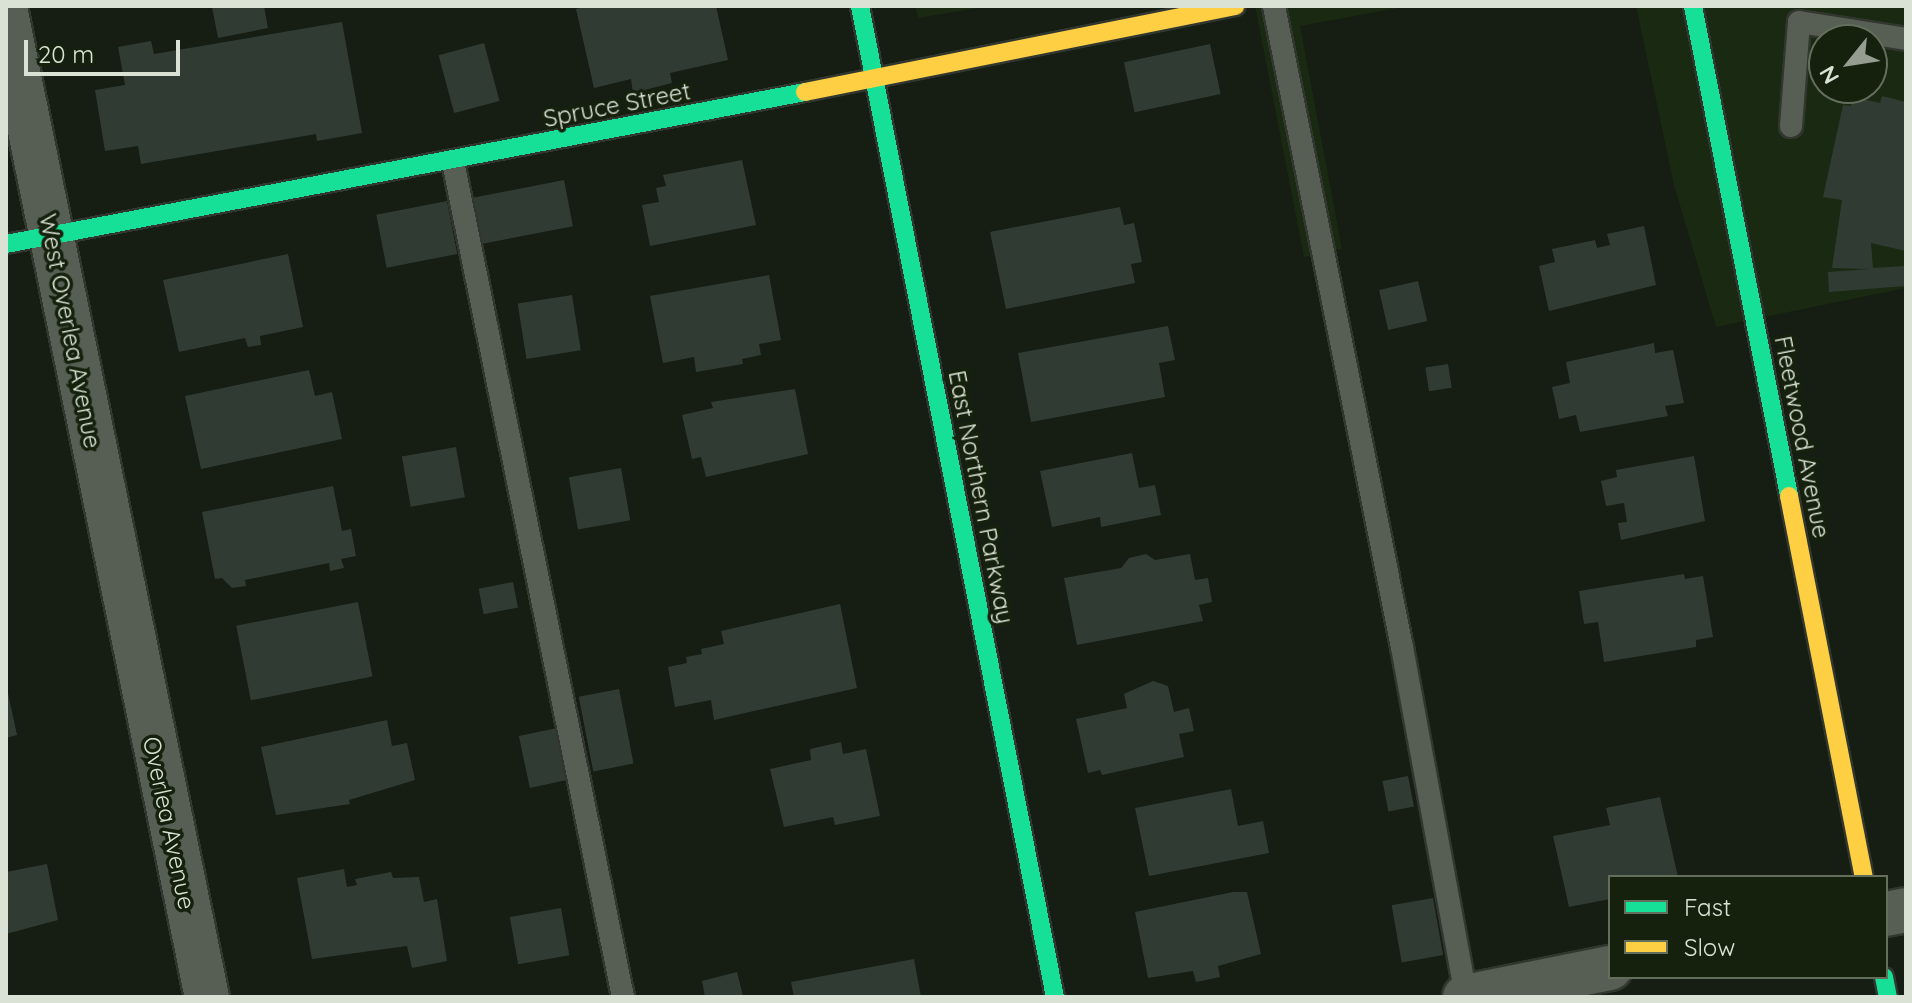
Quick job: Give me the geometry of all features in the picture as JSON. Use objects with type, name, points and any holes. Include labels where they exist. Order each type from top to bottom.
[{"type":"main road","name":"East Northern Parkway","points":[[860,6],[1055,997]]},
{"type":"main road","name":"Spruce Street","points":[[6,244],[453,162],[1235,6]]},
{"type":"main road","name":"Fleetwood Avenue","points":[[1693,6],[1864,875]]},
{"type":"street","name":"West Overlea Avenue","points":[[6,13],[132,649]]},
{"type":"street","name":"Overlea Avenue","points":[[132,649],[207,997]]},
{"type":"street","points":[[1466,997],[1608,968]]},
{"type":"lane","points":[[1274,6],[1402,647],[1466,997]]},
{"type":"lane","points":[[1791,126],[1799,22],[1906,39]]},
{"type":"lane","points":[[453,162],[623,997]]},
{"type":"shaded area","points":[[915,6],[991,6],[918,18]]},
{"type":"shaded area","points":[[1255,6],[1409,6],[1300,26],[1342,249],[1304,257]]},
{"type":"shaded area","points":[[1636,6],[1906,6],[1906,288],[1716,327],[1674,185]]},
{"type":"building","points":[[264,6],[268,28],[218,38],[212,7]]},
{"type":"building","points":[[588,6],[716,6],[728,60],[670,73],[672,83],[633,93],[631,79],[594,88],[576,9]]},
{"type":"building","points":[[342,22],[362,133],[317,141],[316,134],[141,164],[138,146],[105,151],[95,90],[125,85],[118,47],[151,41],[154,54]]},
{"type":"building","points":[[484,43],[500,101],[454,113],[439,55]]},
{"type":"building","points":[[1210,44],[1221,94],[1135,112],[1124,62]]},
{"type":"building","points":[[1888,98],[1906,102],[1906,251],[1871,243],[1873,268],[1906,266],[1906,286],[1829,292],[1828,272],[1869,269],[1832,268],[1842,200],[1823,197],[1843,105],[1888,104]]},
{"type":"building","points":[[742,160],[756,225],[650,246],[642,205],[659,202],[656,188],[666,186],[663,175]]},
{"type":"building","points":[[564,180],[573,226],[480,244],[471,198]]},
{"type":"building","points":[[447,201],[457,254],[387,268],[376,215]]},
{"type":"building","points":[[1120,207],[1124,225],[1134,223],[1142,262],[1131,264],[1135,283],[1006,309],[990,232]]},
{"type":"building","points":[[1644,226],[1656,285],[1549,311],[1539,266],[1555,262],[1552,249],[1595,240],[1597,248],[1610,245],[1607,234]]},
{"type":"building","points":[[288,254],[303,327],[260,336],[261,345],[248,347],[245,338],[179,352],[163,280]]},
{"type":"building","points":[[769,275],[781,340],[759,344],[761,355],[742,359],[743,364],[696,372],[694,357],[663,363],[650,296]]},
{"type":"building","points":[[1418,281],[1427,321],[1388,330],[1379,290]]},
{"type":"building","points":[[572,295],[581,350],[526,359],[518,304]]},
{"type":"building","points":[[1168,326],[1175,360],[1159,363],[1165,397],[1031,422],[1018,353]]},
{"type":"building","points":[[1654,343],[1655,353],[1673,350],[1684,403],[1665,406],[1668,416],[1580,432],[1576,415],[1559,419],[1552,387],[1570,383],[1566,362]]},
{"type":"building","points":[[1448,364],[1452,388],[1429,391],[1425,368]]},
{"type":"building","points":[[309,370],[315,396],[332,392],[342,439],[201,469],[185,396]]},
{"type":"building","points":[[795,389],[808,454],[706,477],[701,457],[692,459],[682,415],[713,408],[711,402]]},
{"type":"building","points":[[456,447],[465,497],[411,507],[402,457]]},
{"type":"building","points":[[1132,453],[1139,488],[1155,485],[1161,515],[1101,527],[1100,517],[1052,527],[1040,471]]},
{"type":"building","points":[[1694,456],[1705,521],[1621,540],[1618,523],[1627,522],[1624,503],[1606,506],[1601,481],[1617,477],[1616,470]]},
{"type":"building","points":[[621,468],[630,520],[578,529],[569,477]]},
{"type":"building","points":[[333,486],[342,531],[351,529],[356,556],[341,559],[344,568],[330,571],[329,563],[245,580],[246,586],[232,588],[222,578],[215,579],[202,512]]},
{"type":"building","points":[[1146,554],[1155,560],[1190,554],[1195,580],[1208,578],[1212,602],[1199,605],[1203,621],[1077,645],[1064,578],[1121,568],[1129,558]]},
{"type":"building","points":[[1684,574],[1685,579],[1703,576],[1713,637],[1696,640],[1696,647],[1604,662],[1598,622],[1584,624],[1579,591]]},
{"type":"building","points":[[513,582],[518,608],[484,614],[479,589]]},
{"type":"building","points":[[358,602],[373,677],[251,700],[236,626]]},
{"type":"building","points":[[840,604],[857,688],[714,720],[711,700],[675,707],[668,667],[687,663],[686,657],[702,654],[701,649],[724,644],[721,631]]},
{"type":"building","points":[[1153,681],[1168,686],[1174,712],[1189,708],[1194,731],[1179,734],[1184,757],[1102,775],[1100,770],[1088,773],[1076,719],[1127,708],[1124,694]]},
{"type":"building","points":[[6,684],[17,735],[6,738]]},
{"type":"building","points":[[619,689],[634,764],[593,771],[579,697]]},
{"type":"building","points":[[387,720],[392,746],[407,743],[415,780],[349,800],[350,804],[276,815],[261,747]]},
{"type":"building","points":[[557,728],[568,780],[530,788],[519,736]]},
{"type":"building","points":[[841,742],[843,754],[866,749],[880,816],[835,825],[833,817],[784,827],[770,769],[811,760],[810,749]]},
{"type":"building","points":[[1408,776],[1414,806],[1388,811],[1382,781]]},
{"type":"building","points":[[1231,789],[1238,826],[1263,821],[1269,853],[1149,876],[1135,808]]},
{"type":"building","points":[[1660,797],[1678,875],[1608,875],[1608,899],[1569,907],[1553,836],[1610,825],[1606,808]]},
{"type":"building","points":[[47,864],[58,920],[6,934],[6,872]]},
{"type":"building","points":[[344,869],[347,887],[357,885],[355,879],[391,872],[393,878],[419,877],[424,902],[437,899],[447,961],[412,968],[407,946],[312,959],[297,878]]},
{"type":"building","points":[[1233,892],[1247,892],[1261,954],[1218,966],[1220,977],[1196,982],[1193,971],[1148,978],[1135,912]]},
{"type":"building","points":[[1433,898],[1443,955],[1402,962],[1392,905]]},
{"type":"building","points":[[561,908],[569,955],[518,964],[510,917]]},
{"type":"building","points":[[914,959],[921,997],[794,997],[791,982]]},
{"type":"building","points":[[737,972],[743,996],[705,997],[702,981]]},
{"type":"traffic: fast","points":[[860,6],[1055,997]]},
{"type":"traffic: fast","points":[[1693,6],[1789,496]]},
{"type":"traffic: fast","points":[[6,244],[805,92]]},
{"type":"traffic: fast","points":[[1884,979],[1888,997]]},
{"type":"traffic: slow","points":[[805,92],[1235,6]]},
{"type":"traffic: slow","points":[[1789,496],[1864,875]]}]
